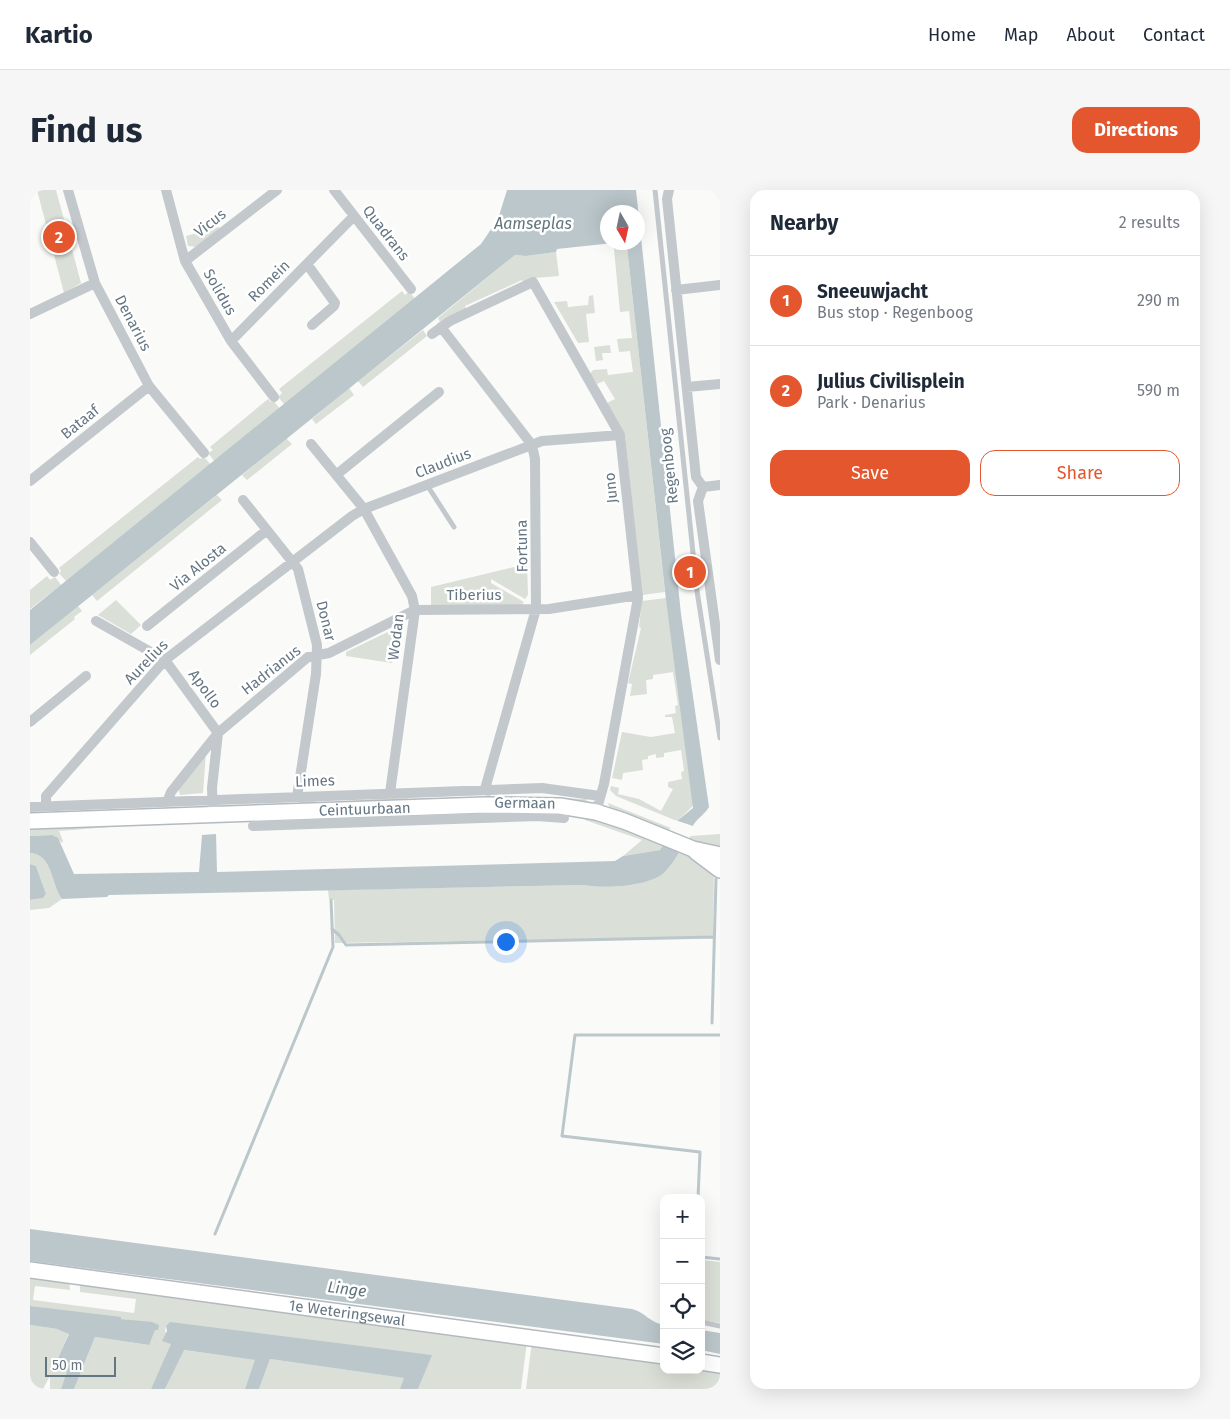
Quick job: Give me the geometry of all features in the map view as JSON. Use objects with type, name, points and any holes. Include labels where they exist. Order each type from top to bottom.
[{"type":"street","name":"Denarius","points":[[68,190],[95,282],[149,386],[204,453]]},
{"type":"street","name":"Solidus","points":[[166,190],[185,261],[231,341],[274,397]]},
{"type":"street","name":"Vicus","points":[[185,261],[277,190]]},
{"type":"street","name":"Regenboog","points":[[669,190],[667,199],[696,477],[703,487],[698,501],[715,591],[720,660]]},
{"type":"street","name":"Quadrans","points":[[339,192],[354,216],[411,289]]},
{"type":"street","name":"Romein","points":[[231,341],[354,216]]},
{"type":"street","name":"Romein","points":[[307,264],[335,303],[312,325]]},
{"type":"street","points":[[30,314],[95,282]]},
{"type":"street","name":"Juno","points":[[441,327],[533,282],[620,435],[638,595],[596,812]]},
{"type":"street","points":[[676,290],[720,285]]},
{"type":"street","points":[[432,334],[441,327],[532,445]]},
{"type":"street","points":[[687,387],[720,384]]},
{"type":"street","name":"Bataaf","points":[[30,482],[149,386]]},
{"type":"street","points":[[336,475],[439,392]]},
{"type":"street","name":"Claudius","points":[[293,563],[352,516],[364,509],[542,441],[620,435]]},
{"type":"street","name":"Wodan","points":[[311,444],[364,509],[412,596],[415,610],[390,793]]},
{"type":"street","name":"Fortuna","points":[[485,789],[536,609],[535,459],[532,445]]},
{"type":"street","points":[[703,487],[720,485]]},
{"type":"street","name":"Donar","points":[[243,500],[298,569],[318,655],[298,811]]},
{"type":"street","name":"Via Alosta","points":[[147,626],[267,530]]},
{"type":"street","points":[[30,542],[54,572]]},
{"type":"street","name":"Aurelius","points":[[46,806],[46,796],[165,660],[293,563]]},
{"type":"street","name":"Tiberius","points":[[318,655],[329,653],[415,610],[536,609],[638,595]]},
{"type":"street","name":"Apollo","points":[[96,621],[165,660],[218,733],[212,798],[213,815]]},
{"type":"street","name":"Hadrianus","points":[[167,802],[170,792],[218,733],[308,657],[318,655]]},
{"type":"street","points":[[30,722],[86,676]]},
{"type":"street","name":"Limes","points":[[30,806],[167,802],[212,798],[298,811],[390,793],[542,788],[600,796]]},
{"type":"street","name":"Ceintuurbaan","points":[[30,821],[298,811],[485,811],[560,806],[596,812],[624,820],[690,848],[720,855]]},
{"type":"street","points":[[253,826],[298,811]]},
{"type":"street","name":"Germaan","points":[[485,811],[564,818]]},
{"type":"street","name":"Ceintuurbaan","points":[[690,848],[720,870]]},
{"type":"street","name":"1e Weteringsewal","points":[[30,1270],[660,1355]]},
{"type":"street","points":[[705,1363],[720,1365]]},
{"type":"lane","name":"Regenboog","points":[[655,190],[697,591],[720,738]]},
{"type":"lane","points":[[427,485],[454,527]]},
{"type":"lane","points":[[705,1323],[720,1326]]},
{"type":"shaded area","points":[[37,190],[56,190],[81,283],[64,293]]},
{"type":"shaded area","points":[[219,227],[220,229],[197,247],[188,246],[186,236]]},
{"type":"shaded area","points":[[614,250],[627,250],[665,592],[642,595],[625,435],[607,403],[615,399],[604,381],[597,384],[590,374],[593,370],[607,369],[608,375],[633,372],[630,351],[619,352],[617,339],[632,338],[629,311],[620,312]]},
{"type":"shaded area","points":[[556,252],[559,276],[534,278],[523,282],[522,280],[465,306],[466,309],[441,324],[438,318],[515,255],[526,256]]},
{"type":"shaded area","points":[[402,291],[405,295],[409,291],[415,299],[285,405],[278,397],[282,393],[279,389]]},
{"type":"shaded area","points":[[593,295],[595,313],[586,314],[589,342],[578,343],[554,302],[567,301],[568,307],[588,305],[589,296]]},
{"type":"shaded area","points":[[423,330],[427,336],[363,387],[358,381]]},
{"type":"shaded area","points":[[610,345],[611,353],[602,353],[603,360],[596,361],[594,347]]},
{"type":"shaded area","points":[[349,388],[354,395],[316,424],[312,419]]},
{"type":"shaded area","points":[[268,399],[271,402],[273,400],[280,409],[215,462],[208,453],[213,450],[210,447]]},
{"type":"shaded area","points":[[286,438],[292,444],[247,480],[242,475]]},
{"type":"shaded area","points":[[198,457],[200,459],[204,457],[211,465],[66,581],[59,573],[61,571],[59,568]]},
{"type":"shaded area","points":[[217,495],[222,500],[97,601],[92,595]]},
{"type":"shaded area","points":[[527,564],[528,595],[525,599],[491,579],[491,583],[524,602],[521,606],[431,605],[431,587]]},
{"type":"shaded area","points":[[47,576],[50,580],[55,577],[61,585],[30,609],[30,590]]},
{"type":"shaded area","points":[[666,598],[694,805],[677,821],[616,796],[610,790],[611,786],[619,788],[618,794],[639,799],[661,811],[673,789],[668,787],[668,782],[682,779],[681,772],[684,771],[681,750],[664,753],[664,757],[656,758],[656,754],[648,756],[648,759],[642,760],[643,770],[623,773],[622,780],[612,778],[622,732],[651,737],[675,733],[672,717],[665,717],[665,715],[676,713],[675,706],[678,705],[673,672],[653,675],[653,679],[646,680],[647,694],[630,696],[632,684],[628,683],[641,628],[639,627],[642,601]]},
{"type":"shaded area","points":[[116,600],[141,625],[131,634],[98,615]]},
{"type":"shaded area","points":[[78,606],[82,611],[74,617],[75,619],[30,655],[30,645]]},
{"type":"shaded area","points":[[396,628],[392,663],[346,656],[346,652]]},
{"type":"shaded area","points":[[206,752],[203,793],[180,795],[178,787]]},
{"type":"shaded area","points":[[490,793],[491,797],[496,797],[496,793],[500,793],[501,796],[587,799],[586,804],[486,800],[486,794]]},
{"type":"shaded area","points":[[407,797],[408,799],[473,797],[473,801],[299,806],[299,801],[315,800],[316,803]]},
{"type":"shaded area","points":[[608,803],[691,836],[720,834],[720,849],[713,850],[610,809]]},
{"type":"shaded area","points":[[586,814],[663,844],[660,850],[623,856],[642,840],[585,820]]},
{"type":"shaded area","points":[[123,823],[123,826],[59,831],[62,843],[52,835],[30,836],[30,826]]},
{"type":"shaded area","points":[[678,852],[701,859],[714,870],[713,937],[335,943],[334,900],[329,899],[328,890],[584,885],[603,887],[626,886],[648,881],[665,872]]},
{"type":"shaded area","points":[[30,853],[38,855],[47,864],[62,899],[49,908],[30,910],[30,900],[43,898],[46,894],[36,866],[30,864]]},
{"type":"shaded area","points":[[705,1260],[720,1262],[720,1323],[705,1321]]},
{"type":"shaded area","points":[[30,1275],[69,1280],[70,1290],[35,1286],[33,1300],[134,1313],[136,1299],[80,1292],[82,1282],[527,1341],[521,1389],[418,1389],[431,1355],[166,1326],[165,1331],[172,1344],[151,1389],[74,1389],[95,1337],[149,1345],[136,1321],[30,1306]]},
{"type":"shaded area","points":[[30,1325],[57,1329],[69,1333],[58,1358],[71,1363],[61,1389],[50,1389],[50,1376],[43,1389],[30,1389]]},
{"type":"shaded area","points":[[532,1341],[660,1360],[660,1374],[705,1374],[705,1368],[720,1370],[720,1389],[526,1389]]},
{"type":"shaded area","points":[[183,1350],[256,1360],[245,1389],[165,1389]]},
{"type":"shaded area","points":[[270,1359],[405,1378],[400,1389],[259,1389]]},
{"type":"water","name":"Aamseplas","points":[[507,190],[636,190],[638,205],[600,205],[600,244],[557,249],[556,252],[526,256],[515,255],[30,645],[30,610],[481,244],[498,219]]},
{"type":"water","name":"Aamseplas","points":[[627,250],[642,250],[681,614],[709,807],[694,824],[678,854],[666,871],[639,884],[615,887],[584,885],[109,895],[107,897],[62,899],[47,864],[38,855],[30,853],[30,836],[52,835],[58,838],[74,874],[199,872],[202,835],[216,834],[217,872],[615,861],[623,856],[660,850],[677,821],[693,808],[666,600]]},
{"type":"water","points":[[30,864],[36,866],[46,894],[43,898],[30,900]]},
{"type":"water","name":"Linge","points":[[30,1229],[632,1309],[641,1312],[660,1324],[660,1343],[30,1261]]},
{"type":"water","points":[[30,1306],[121,1317],[121,1319],[152,1322],[159,1325],[149,1345],[95,1337],[74,1389],[61,1389],[70,1363],[58,1358],[69,1334],[57,1329],[30,1325]]},
{"type":"water","points":[[170,1322],[432,1355],[418,1389],[400,1389],[404,1378],[270,1359],[259,1389],[245,1389],[255,1360],[184,1350],[165,1389],[151,1389],[171,1344],[162,1341],[167,1331],[166,1326]]},
{"type":"water","points":[[705,1331],[720,1333],[720,1354],[705,1351]]},
{"type":"pier","points":[[675,820],[696,827],[681,852],[661,843]]},
{"type":"waterway","points":[[712,1023],[716,879]]},
{"type":"waterway","points":[[215,1234],[333,947],[331,900]]},
{"type":"waterway","points":[[332,929],[346,945],[714,937]]},
{"type":"waterway","points":[[698,1194],[700,1152],[562,1136],[575,1035],[720,1035]]},
{"type":"waterway","points":[[705,1257],[720,1259]]},
{"type":"place","name":"Julius Civilisplein","points":[[59,237]]},
{"type":"place","name":"Sneeuwjacht","points":[[690,572]]}]
